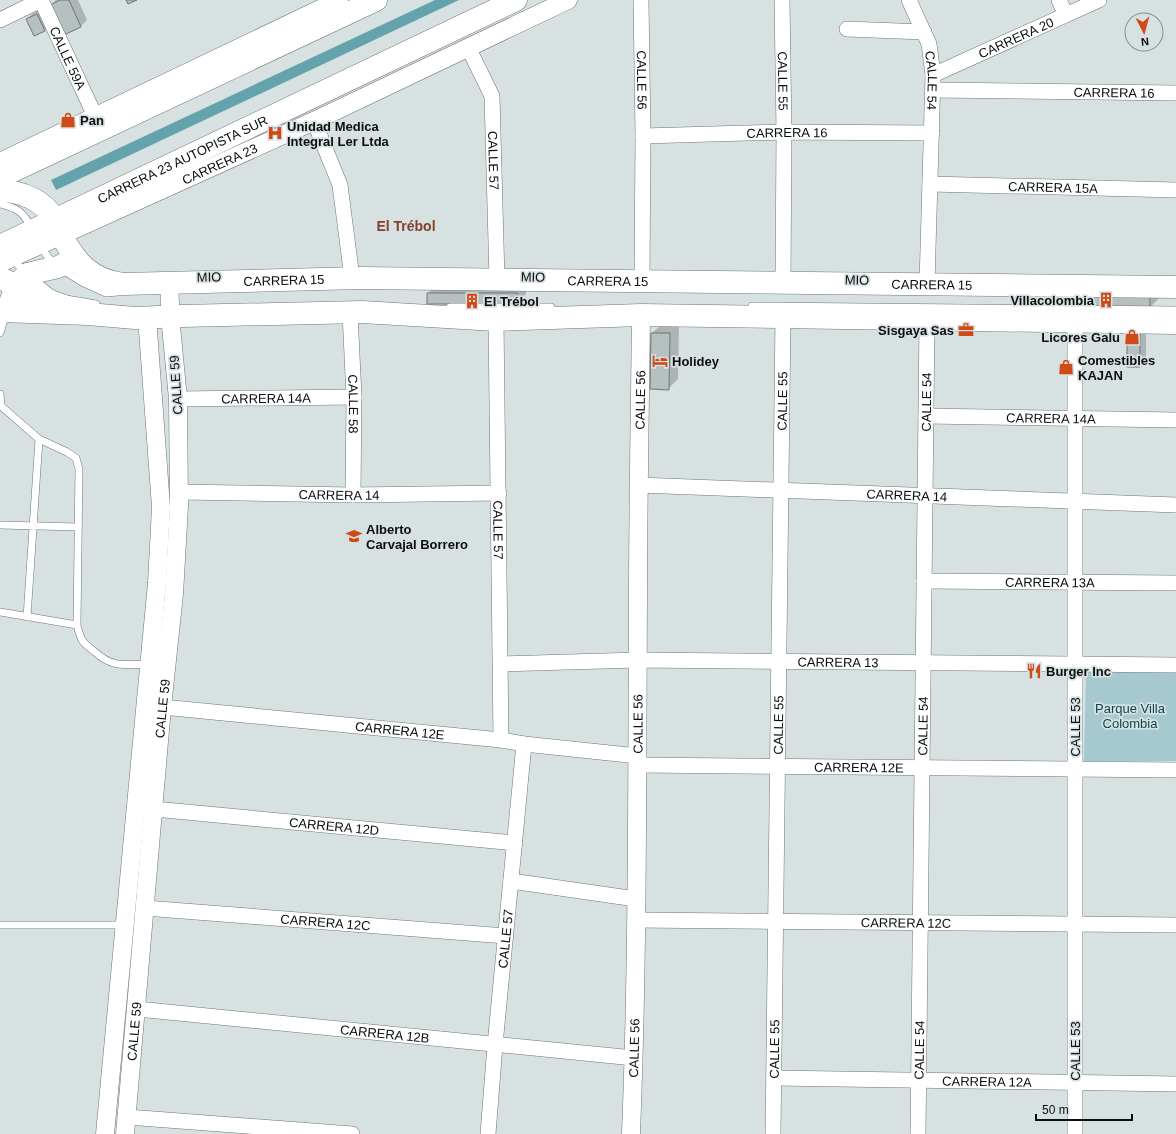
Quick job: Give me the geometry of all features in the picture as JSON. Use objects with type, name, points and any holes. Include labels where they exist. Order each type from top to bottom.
[{"type":"main road","points":[[0,177],[105,115],[152,106],[376,0]]},
{"type":"main road","name":"CARRERA 23 AUTOPISTA SUR","points":[[3,254],[36,239],[516,0]]},
{"type":"main road","points":[[105,115],[152,106]]},
{"type":"main road","name":"CARRERA 15","points":[[0,191],[10,191],[33,198],[45,208],[81,264],[93,274],[102,279],[123,284],[167,303],[357,307],[496,320],[641,315],[1176,323]]},
{"type":"main road","points":[[14,279],[58,266],[72,260],[81,264]]},
{"type":"main road","name":"CARRERA 15","points":[[94,309],[135,318],[167,303],[352,278],[1176,287]]},
{"type":"main road","points":[[14,279],[49,301],[94,309]]},
{"type":"main road","points":[[14,279],[3,311],[94,309]]},
{"type":"street","points":[[0,20],[41,0]]},
{"type":"street","name":"CALLE 59A","points":[[41,0],[105,115]]},
{"type":"street","points":[[0,162],[105,115],[339,0]]},
{"type":"street","name":"CARRERA 23","points":[[58,227],[314,121],[568,0]]},
{"type":"street","name":"CALLE 56","points":[[641,0],[643,136],[642,280]]},
{"type":"street","name":"CALLE 55","points":[[782,0],[784,132],[783,282]]},
{"type":"street","name":"CALLE 54","points":[[909,0],[929,44],[933,83],[927,284]]},
{"type":"street","points":[[1059,0],[1066,15]]},
{"type":"street","name":"CARRERA 20","points":[[933,83],[1066,15],[1099,0]]},
{"type":"street","points":[[847,29],[924,32]]},
{"type":"street","name":"CALLE 57","points":[[468,47],[492,96],[497,279]]},
{"type":"street","name":"CARRERA 16","points":[[933,83],[1176,93]]},
{"type":"street","points":[[314,121],[340,185],[352,278]]},
{"type":"street","name":"CARRERA 16","points":[[643,136],[784,132],[932,133]]},
{"type":"street","name":"CARRERA 15A","points":[[930,184],[1176,190]]},
{"type":"street","name":"CALLE 59","points":[[126,1126],[136,1009],[136,922],[158,665],[174,594],[180,499],[178,399],[167,303]]},
{"type":"street","name":"CALLE 59","points":[[105,1134],[154,809],[162,707],[158,665],[157,583],[161,507],[167,303]]},
{"type":"street","name":"CALLE 58","points":[[353,495],[357,307]]},
{"type":"street","name":"CALLE 56","points":[[630,1134],[634,1058],[636,920],[638,760],[638,485],[641,315]]},
{"type":"street","name":"CALLE 55","points":[[773,1134],[784,317]]},
{"type":"street","name":"CALLE 54","points":[[918,1134],[927,319]]},
{"type":"street","name":"CALLE 57","points":[[496,320],[501,740]]},
{"type":"street","name":"CALLE 53","points":[[1075,321],[1075,1134]]},
{"type":"street","name":"CARRERA 14A","points":[[178,399],[354,397]]},
{"type":"street","name":"CARRERA 14A","points":[[926,416],[1176,420]]},
{"type":"street","name":"CARRERA 14","points":[[638,485],[1176,505]]},
{"type":"street","name":"CARRERA 14","points":[[180,499],[499,493]]},
{"type":"street","points":[[161,507],[180,499]]},
{"type":"street","name":"CARRERA 13A","points":[[924,581],[1176,583]]},
{"type":"street","name":"CARRERA 13","points":[[501,664],[638,660],[1176,665]]},
{"type":"street","name":"CARRERA 12E","points":[[162,707],[501,740],[638,760],[778,766],[1176,770]]},
{"type":"street","name":"CALLE 57","points":[[488,1134],[495,1045],[524,744]]},
{"type":"street","name":"CARRERA 12D","points":[[154,809],[515,843]]},
{"type":"street","points":[[511,880],[636,899]]},
{"type":"street","name":"CARRERA 12C","points":[[636,920],[1176,925]]},
{"type":"street","name":"CARRERA 12C","points":[[136,922],[506,936]]},
{"type":"street","name":"CARRERA 12B","points":[[136,1009],[634,1058]]},
{"type":"street","name":"CARRERA 12A","points":[[774,1078],[1176,1084]]},
{"type":"street","points":[[126,1126],[352,1134]]},
{"type":"lane","points":[[0,204],[17,210],[26,218],[36,239],[47,256],[58,266],[82,282],[98,290],[106,292],[127,292]]},
{"type":"lane","points":[[3,254],[14,279]]},
{"type":"lane","name":"MIO","points":[[145,291],[167,303],[220,289]]},
{"type":"lane","points":[[445,306],[562,307]]},
{"type":"lane","name":"MIO","points":[[744,306],[1176,310]]},
{"type":"lane","points":[[0,333],[3,311]]},
{"type":"lane","points":[[0,394],[0,408],[39,439],[76,458],[79,469],[77,625],[82,641],[104,660],[113,664],[158,665]]},
{"type":"lane","points":[[27,617],[39,439]]},
{"type":"lane","points":[[0,525],[78,527]]},
{"type":"lane","points":[[0,612],[77,625]]},
{"type":"lane","points":[[0,925],[136,922]]},
{"type":"green space","name":"Parque Villa Colombia","points":[[1086,670],[1176,672],[1176,761],[1084,761]]},
{"type":"shaded area","points":[[435,0],[459,0],[56,190],[51,180]]},
{"type":"building","points":[[60,0],[69,0],[81,27],[64,35],[50,5]]},
{"type":"building","points":[[126,0],[137,0],[128,4]]},
{"type":"building","points":[[37,14],[45,31],[34,36],[26,19]]},
{"type":"building","name":"El Trébol","points":[[427,293],[517,293],[517,304],[427,304]]},
{"type":"building","name":"Villacolombia","points":[[1062,296],[1150,297],[1150,309],[1062,308]]},
{"type":"building","points":[[1127,332],[1140,332],[1140,367],[1127,367]]},
{"type":"building","name":"Holidey","points":[[651,333],[670,333],[669,390],[650,389]]},
{"type":"place","name":"Pan","points":[[68,120]]},
{"type":"place","name":"Unidad Medica Integral Ler Ltda","points":[[275,133]]},
{"type":"place","name":"Villacolombia","points":[[1106,300]]},
{"type":"place","name":"El Trébol","points":[[472,301]]},
{"type":"place","name":"Sisgaya Sas","points":[[966,330]]},
{"type":"place","name":"Licores Galu","points":[[1132,337]]},
{"type":"place","name":"Holidey","points":[[660,361]]},
{"type":"place","name":"Comestibles KAJAN","points":[[1066,367]]},
{"type":"place","name":"Alberto Carvajal Borrero","points":[[354,536]]},
{"type":"place","name":"Burger Inc","points":[[1034,671]]},
{"type":"district","name":"El Trébol","points":[[406,226]]}]
